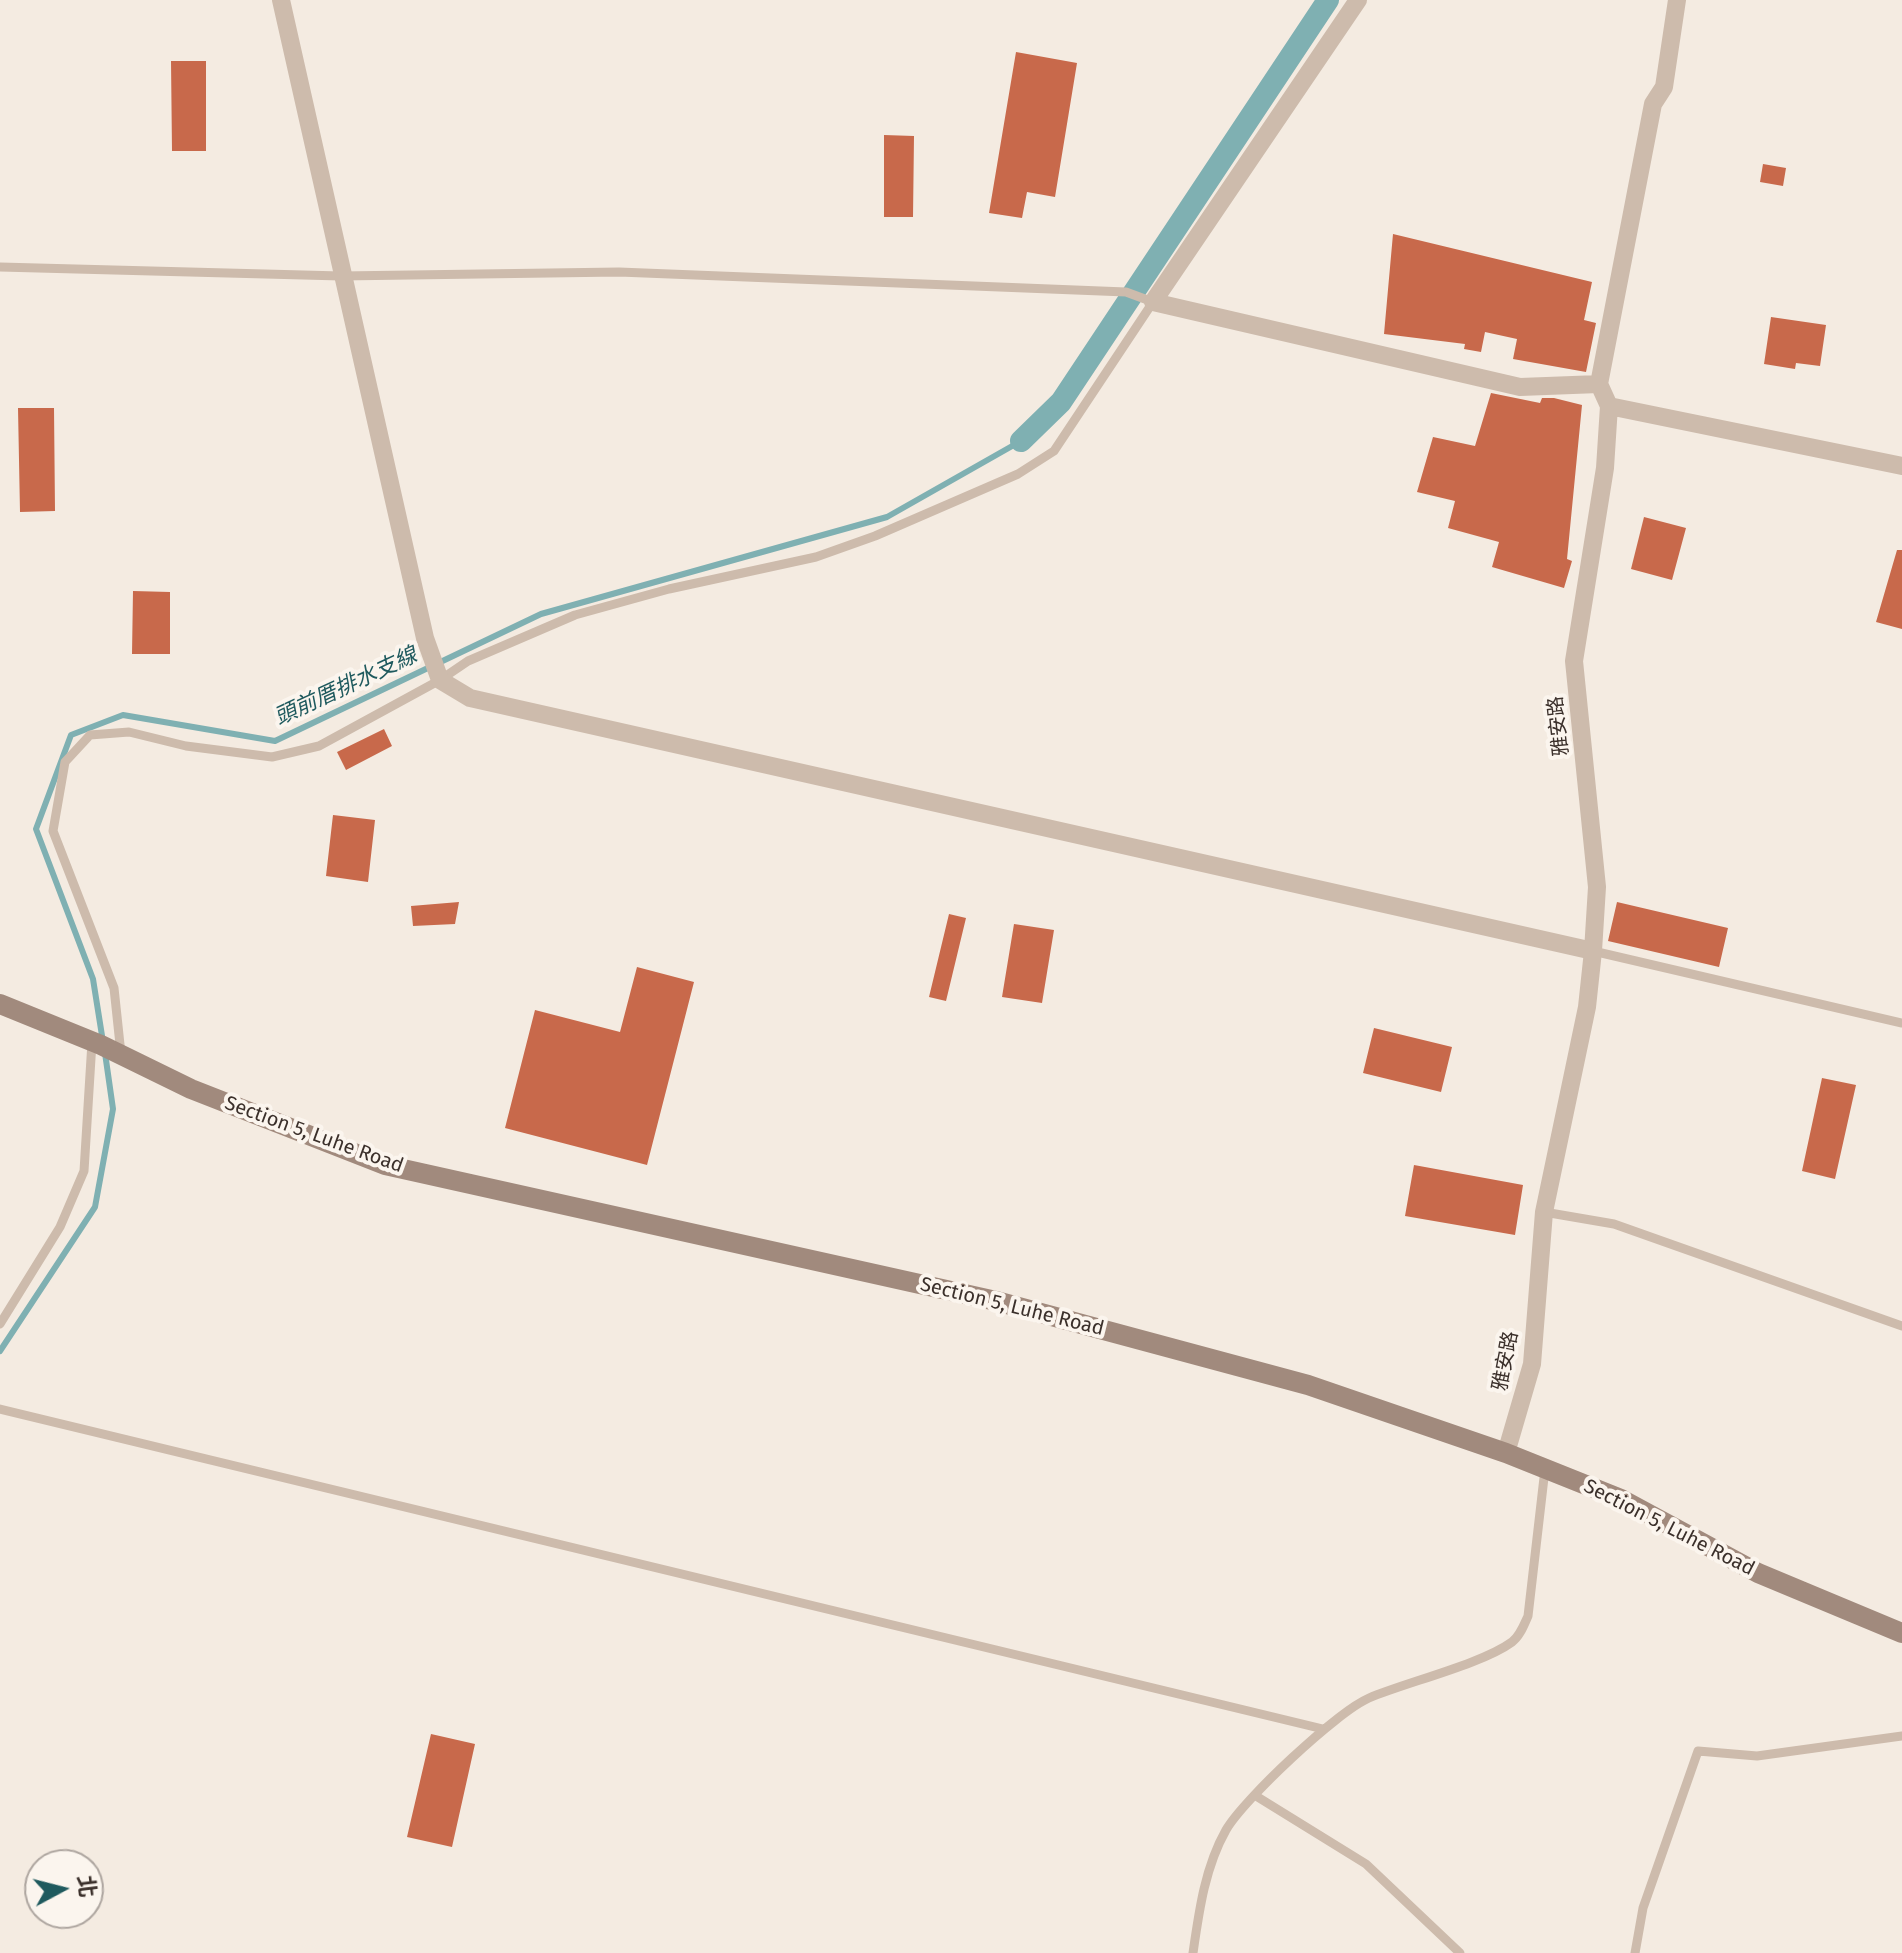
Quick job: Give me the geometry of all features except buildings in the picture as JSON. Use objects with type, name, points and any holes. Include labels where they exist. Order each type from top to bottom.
[{"type":"main road","name":"Section 5, Luhe Road","points":[[0,1004],[108,1048],[191,1089],[385,1165],[996,1301],[1308,1385],[1506,1453],[1621,1499],[1758,1573],[1902,1633]]},
{"type":"street","points":[[281,0],[425,638],[440,680],[470,698],[1593,951]]},
{"type":"street","points":[[1358,0],[1153,302],[1520,387],[1599,384],[1653,104],[1664,87],[1677,0]]},
{"type":"street","name":"雅安路","points":[[1506,1453],[1532,1364],[1544,1212],[1587,1007],[1593,951],[1597,887],[1574,661],[1605,468],[1609,406],[1599,384]]},
{"type":"street","points":[[1609,406],[1902,466]]},
{"type":"lane","points":[[0,267],[341,276],[619,272],[1126,292],[1153,302],[1054,451],[1018,474],[875,536],[816,557],[669,589],[575,615],[468,661],[440,680],[319,746],[272,757],[197,748],[129,732],[90,735],[79,744],[65,762],[53,831],[114,988],[108,1048],[84,1171],[60,1227],[0,1324]]},
{"type":"lane","points":[[1593,951],[1902,1023]]},
{"type":"lane","points":[[1544,1212],[1614,1224],[1902,1326]]},
{"type":"lane","points":[[0,1409],[1323,1729]]},
{"type":"lane","points":[[1193,1953],[1199,1908],[1209,1868],[1227,1828],[1323,1729],[1366,1700],[1512,1642],[1528,1616],[1545,1469]]},
{"type":"lane","points":[[1635,1953],[1643,1908],[1698,1751],[1757,1756],[1902,1736]]},
{"type":"lane","points":[[1256,1796],[1366,1864],[1460,1953]]},
{"type":"waterway","points":[[1021,441],[1061,402],[1328,0]]},
{"type":"waterway","name":"頭前厝排水支線","points":[[103,1042],[93,979],[36,829],[71,735],[123,715],[275,741],[541,614],[887,517],[1021,441]]},
{"type":"waterway","name":"頭前厝排水支線","points":[[0,1351],[95,1207],[113,1109],[105,1053]]}]
